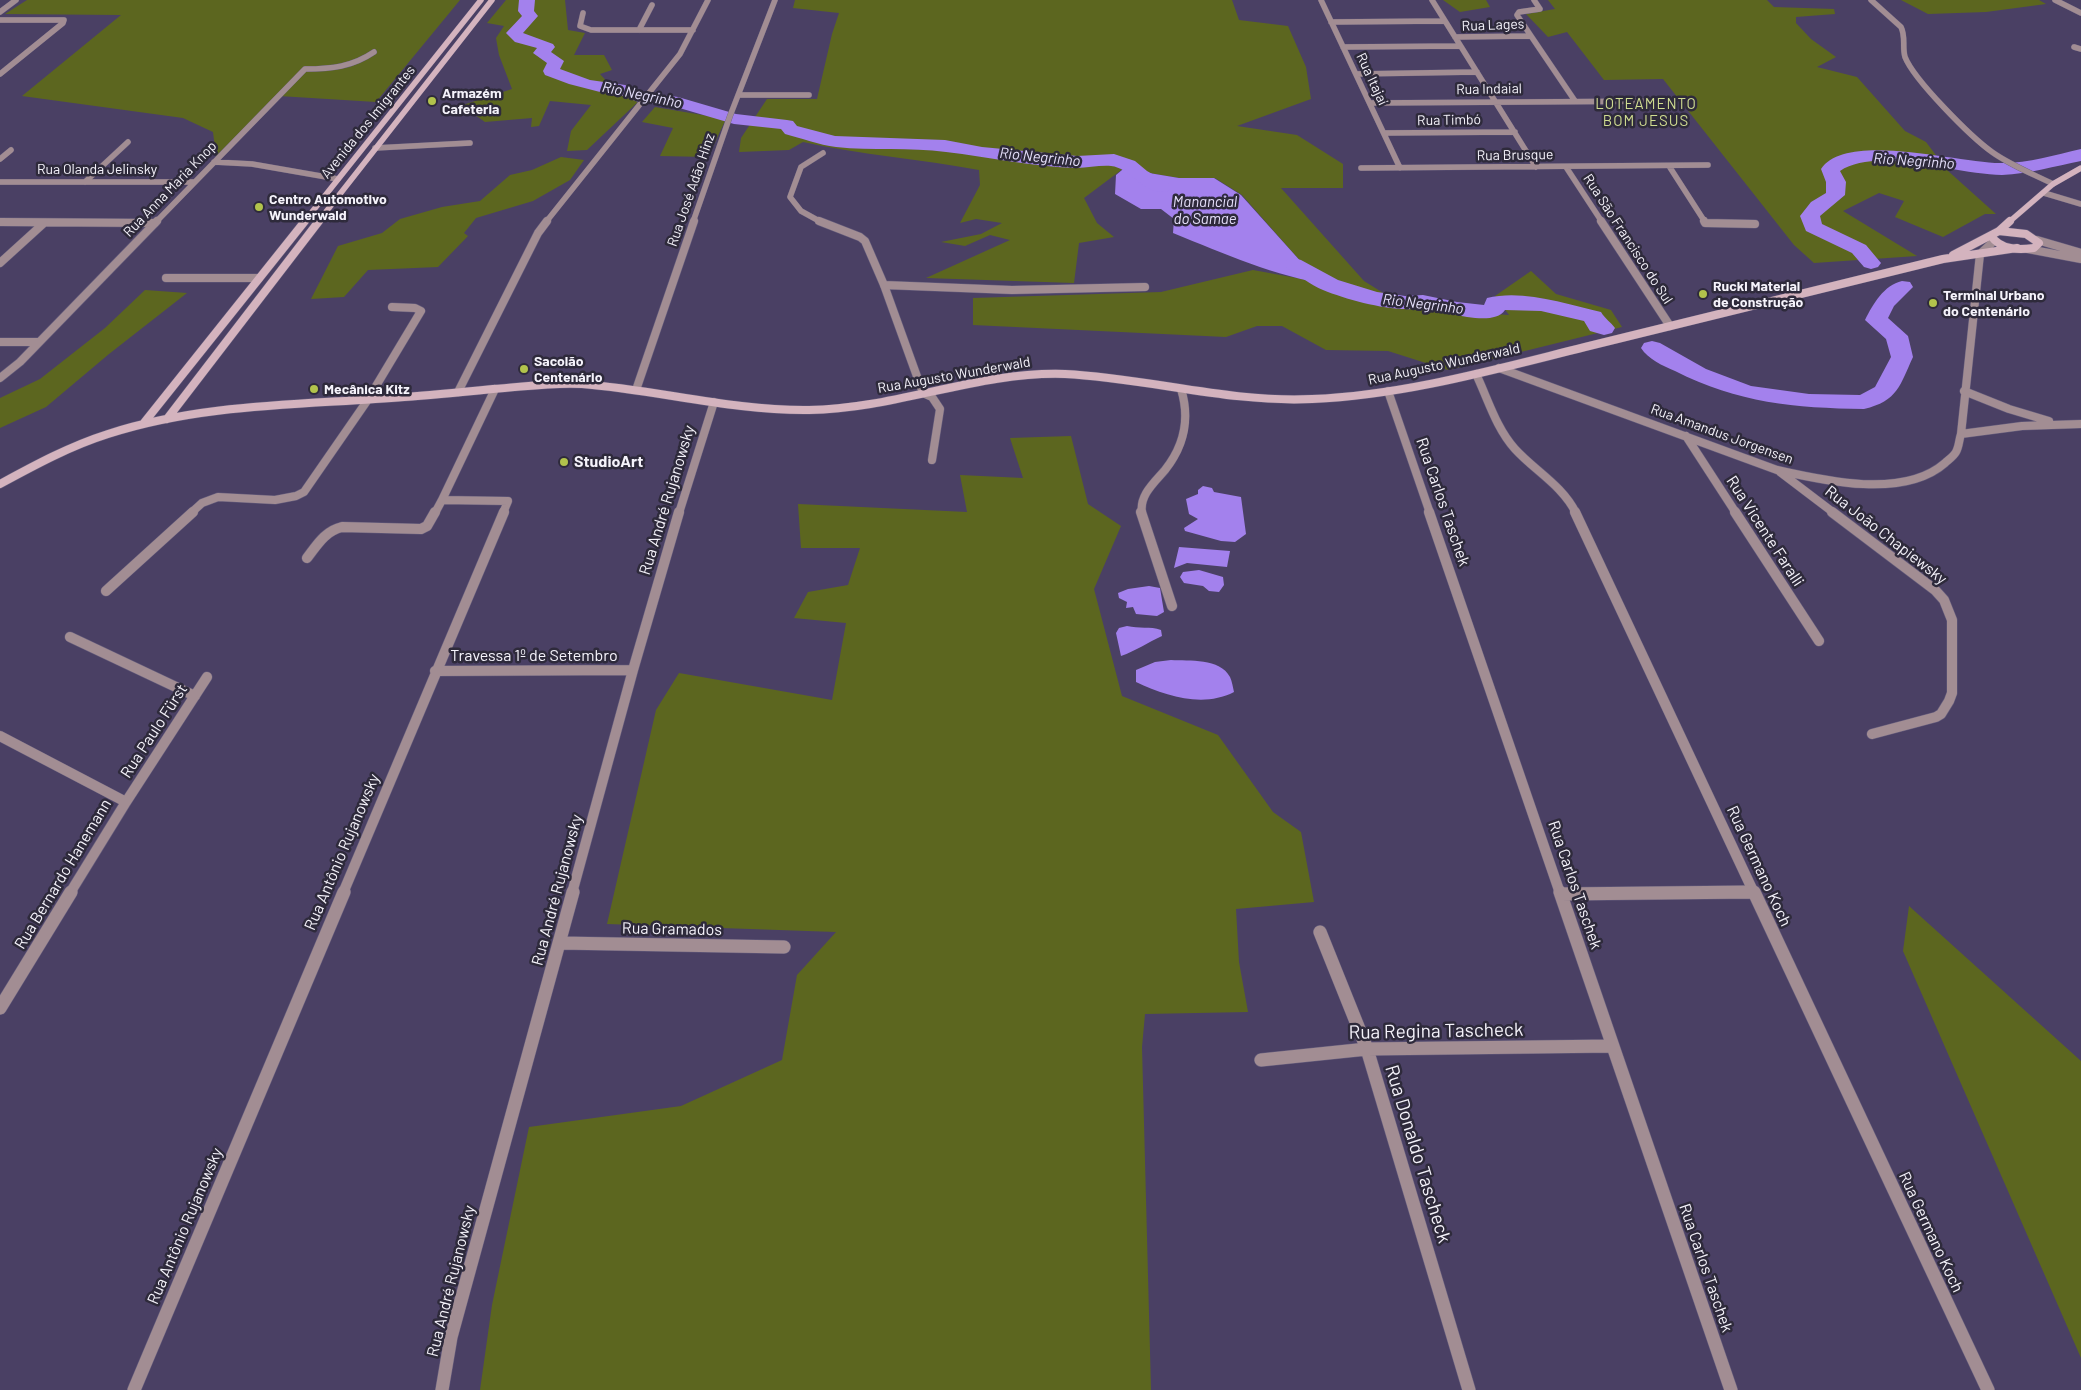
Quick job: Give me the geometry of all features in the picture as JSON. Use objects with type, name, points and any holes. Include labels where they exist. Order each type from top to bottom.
[{"type":"main road","name":"Avenida dos Imigrantes","points":[[143,424],[481,0]]},
{"type":"main road","name":"Avenida dos Imigrantes","points":[[167,419],[390,129],[492,0]]},
{"type":"main road","points":[[462,24],[473,24]]},
{"type":"main road","points":[[436,56],[433,64],[442,63]]},
{"type":"main road","points":[[403,96],[413,97],[411,102]]},
{"type":"main road","points":[[384,121],[382,128],[390,129]]},
{"type":"main road","name":"Rua Augusto Wunderwald","points":[[1943,259],[1992,239],[2053,184],[2081,168]]},
{"type":"main road","points":[[1992,239],[2017,248],[2028,249],[2038,246],[2039,243],[2017,224],[2015,218]]},
{"type":"main road","points":[[1999,231],[2016,232],[2034,238]]},
{"type":"main road","name":"Rua Augusto Wunderwald","points":[[0,484],[75,445],[143,424],[167,419],[227,411],[560,384],[636,390],[714,402],[778,409],[816,410],[860,405],[994,379],[1038,374],[1086,376],[1227,396],[1289,400],[1388,391],[1476,374],[1943,259],[2017,248]]},
{"type":"main road","points":[[259,278],[274,279]]},
{"type":"main road","points":[[226,320],[230,322],[243,320]]},
{"type":"street","points":[[0,12],[16,0]]},
{"type":"street","points":[[458,392],[538,233],[680,54],[708,0]]},
{"type":"street","name":"Rua José Adão Hinz","points":[[636,390],[729,119],[774,0]]},
{"type":"street","name":"Rua Itajaí","points":[[1321,0],[1400,168]]},
{"type":"street","points":[[1432,0],[1536,167]]},
{"type":"street","name":"Rua Lages","points":[[1531,36],[1517,15],[1519,12],[1540,9],[1534,0]]},
{"type":"street","points":[[1871,0],[1901,27],[1904,33],[1905,56],[1908,65],[1919,80],[1978,141],[2014,166],[2053,184]]},
{"type":"street","points":[[2055,0],[2081,13]]},
{"type":"street","points":[[639,30],[652,5]]},
{"type":"street","points":[[584,13],[580,26],[584,29],[693,30]]},
{"type":"street","points":[[0,20],[64,20],[63,23],[0,74]]},
{"type":"street","points":[[1331,22],[1445,21]]},
{"type":"street","points":[[1531,36],[1575,101]]},
{"type":"street","name":"Rua Lages","points":[[1455,37],[1531,36]]},
{"type":"street","points":[[1343,47],[1460,46]]},
{"type":"street","points":[[2074,47],[2081,49]]},
{"type":"street","name":"Rua Anna Maria Knop","points":[[0,378],[20,362],[305,69],[341,68],[355,65],[374,52]]},
{"type":"street","points":[[1356,74],[1477,72]]},
{"type":"street","points":[[739,95],[809,95]]},
{"type":"street","name":"Rua Indaial","points":[[1370,103],[1672,101]]},
{"type":"street","name":"Rua Timbó","points":[[1384,133],[1514,132]]},
{"type":"street","points":[[85,182],[128,142]]},
{"type":"street","points":[[376,148],[470,143]]},
{"type":"street","points":[[0,160],[10,150]]},
{"type":"street","points":[[823,153],[801,167],[790,197],[791,202],[795,207],[815,219],[860,237],[865,242],[884,285],[923,393],[932,397],[940,409],[932,460]]},
{"type":"street","points":[[214,162],[252,164],[338,179]]},
{"type":"street","name":"Rua Brusque","points":[[1361,168],[1708,165]]},
{"type":"street","points":[[1669,166],[1705,223],[1755,224]]},
{"type":"street","name":"Rua São Francisco do Sul","points":[[1566,167],[1670,326]]},
{"type":"street","name":"Rua Olanda Jelinsky","points":[[0,182],[194,182]]},
{"type":"street","points":[[2044,193],[2081,204]]},
{"type":"street","points":[[0,222],[155,223]]},
{"type":"street","points":[[0,263],[44,223]]},
{"type":"street","points":[[2034,238],[2081,253]]},
{"type":"street","points":[[1980,254],[1992,239]]},
{"type":"street","points":[[2028,249],[2081,259]]},
{"type":"street","name":"Rua Amandus Jorgensen","points":[[1499,368],[1777,470],[1818,480],[1849,483],[1906,480],[1926,476],[1943,466],[1955,454],[1961,434],[1964,391],[1980,254]]},
{"type":"street","points":[[166,278],[259,278]]},
{"type":"street","points":[[884,285],[1021,290],[1145,287]]},
{"type":"street","points":[[106,590],[202,503],[210,499],[218,496],[285,499],[298,496],[304,492],[367,401],[421,312],[415,308],[392,307]]},
{"type":"street","points":[[0,342],[38,342]]},
{"type":"street","name":"Rua Germano Koch","points":[[1476,374],[1514,448],[1556,484],[1570,503],[1988,1390]]},
{"type":"street","points":[[307,558],[324,535],[331,529],[342,527],[421,529],[427,526],[442,500],[494,389]]},
{"type":"street","points":[[1172,606],[1141,510],[1147,488],[1169,464],[1181,441],[1187,418],[1187,408],[1181,389]]},
{"type":"street","name":"Rua Carlos Taschek","points":[[1388,391],[1731,1390]]},
{"type":"street","points":[[1964,391],[2009,409],[2062,424]]},
{"type":"street","name":"Rua André Rujanowsky","points":[[442,1390],[450,1337],[675,524],[714,402]]},
{"type":"street","points":[[1961,434],[1986,430],[2081,424]]},
{"type":"street","name":"Rua Vicente Faralli","points":[[1686,436],[1819,641]]},
{"type":"street","name":"Rua João Chapiewsky","points":[[1777,470],[1922,579],[1944,600],[1949,609],[1952,620],[1952,693],[1947,704],[1940,715],[1927,721],[1872,734]]},
{"type":"street","name":"Rua Antônio Rujanowsky","points":[[134,1390],[508,501],[442,500]]},
{"type":"street","points":[[70,637],[195,696]]},
{"type":"street","name":"Travessa 1º de Setembro","points":[[435,671],[634,670]]},
{"type":"street","name":"Rua Paulo Fürst","points":[[126,802],[207,677]]},
{"type":"street","name":"Rua Bernardo Hanemann","points":[[0,736],[126,802],[0,1008]]},
{"type":"street","points":[[1561,894],[1753,892]]},
{"type":"street","name":"Rua Donaldo Tascheck","points":[[1320,932],[1367,1049],[1469,1390]]},
{"type":"street","name":"Rua Gramados","points":[[560,943],[784,947]]},
{"type":"street","name":"Rua Regina Tascheck","points":[[1262,1060],[1367,1049],[1613,1046]]},
{"type":"green space","points":[[27,0],[460,0],[376,102],[279,96],[216,156],[213,132],[183,118],[22,96],[121,15],[5,14]]},
{"type":"green space","points":[[506,0],[565,0],[568,30],[585,33],[574,55],[604,55],[612,70],[600,74],[611,86],[640,91],[640,100],[587,150],[567,151],[571,131],[591,105],[550,101],[539,126],[531,127],[532,118],[485,122],[475,115],[444,114],[466,104],[512,89],[499,55],[496,38],[504,26],[487,23]]},
{"type":"green space","points":[[795,0],[1232,0],[1239,20],[1288,26],[1306,67],[1311,99],[1237,126],[1297,135],[1343,164],[1343,188],[1281,188],[1364,281],[1409,309],[1509,315],[1495,296],[1531,271],[1556,294],[1611,310],[1622,327],[1448,370],[1388,351],[1326,350],[1282,326],[1257,326],[1226,337],[973,325],[973,298],[1161,292],[1253,270],[1351,288],[1303,264],[1242,195],[1215,178],[1179,178],[1149,173],[1128,165],[1084,198],[1097,223],[1114,237],[1079,243],[1074,283],[926,278],[1010,240],[990,235],[965,246],[941,242],[981,234],[1002,223],[976,219],[960,223],[980,185],[979,170],[803,142],[789,150],[739,152],[741,138],[767,99],[817,99],[832,34],[839,13],[793,8]]},
{"type":"green space","points":[[1443,0],[1486,0],[1490,7],[1460,12]]},
{"type":"green space","points":[[1548,0],[1767,0],[1774,7],[1834,9],[1835,14],[1796,17],[1796,23],[1811,39],[1836,57],[1817,67],[1857,77],[1905,131],[1926,142],[1947,170],[1996,214],[1985,214],[1943,237],[1895,217],[1904,201],[1879,193],[1843,211],[1917,256],[1814,263],[1794,245],[1663,79],[1604,80],[1567,32],[1548,37],[1526,14],[1555,9]]},
{"type":"green space","points":[[1901,0],[2039,0],[2046,4],[1986,12],[1928,14]]},
{"type":"green space","points":[[655,107],[726,119],[708,157],[660,156],[673,128],[642,122]]},
{"type":"green space","points":[[561,157],[584,160],[570,180],[533,201],[476,218],[464,233],[468,236],[438,267],[368,270],[344,297],[311,299],[338,246],[382,233],[400,219],[442,207],[480,201],[510,175],[532,170]]},
{"type":"green space","points":[[145,290],[187,293],[109,354],[46,407],[0,428],[0,398],[40,379],[105,328]]},
{"type":"green space","points":[[1071,436],[1088,504],[1121,526],[1094,589],[1122,696],[1218,735],[1273,812],[1301,832],[1314,902],[1236,909],[1239,962],[1248,1012],[1145,1014],[1142,1047],[1151,1390],[480,1390],[492,1305],[529,1127],[681,1106],[782,1060],[797,975],[836,932],[607,924],[656,710],[679,673],[832,700],[846,623],[794,618],[808,592],[848,585],[860,548],[801,548],[798,504],[967,512],[960,475],[1023,478],[1010,438]]},
{"type":"green space","points":[[1909,906],[2081,1061],[2081,1358],[1903,951]]},
{"type":"water","name":"Manancial do Samae","points":[[1128,165],[1149,173],[1179,178],[1214,178],[1241,195],[1303,264],[1331,285],[1270,270],[1173,233],[1174,219],[1161,209],[1141,209],[1115,194],[1116,175]]},
{"type":"water","points":[[1203,486],[1212,488],[1214,492],[1241,497],[1246,534],[1235,542],[1221,541],[1185,531],[1184,528],[1198,519],[1189,514],[1186,499],[1198,494],[1198,490]]},
{"type":"water","points":[[1179,547],[1230,551],[1227,567],[1187,563],[1174,568]]},
{"type":"water","points":[[1199,570],[1223,577],[1224,585],[1219,592],[1209,591],[1203,586],[1184,583],[1180,577],[1183,572]]},
{"type":"water","points":[[1149,586],[1160,588],[1164,612],[1157,616],[1136,614],[1133,607],[1126,608],[1127,602],[1119,598],[1118,593],[1128,589]]},
{"type":"water","points":[[1127,626],[1161,630],[1162,636],[1121,656],[1116,633],[1119,628]]},
{"type":"water","points":[[1171,660],[1204,662],[1219,666],[1230,677],[1234,692],[1222,697],[1197,700],[1172,696],[1136,682],[1136,670],[1155,662]]},
{"type":"waterway","name":"Rio Negrinho","points":[[527,0],[526,11],[530,16],[514,33],[521,38],[547,47],[541,53],[556,61],[551,71],[575,81],[625,90],[638,97],[678,102],[734,119],[787,125],[791,130],[835,141],[945,146],[982,153],[1077,162],[1114,160],[1128,165],[1140,175],[1161,187]]},
{"type":"waterway","name":"Rio Negrinho","points":[[1871,263],[1859,249],[1813,227],[1810,216],[1818,206],[1835,195],[1836,182],[1830,169],[1844,160],[1863,156],[1886,156],[2002,169],[2081,155]]},
{"type":"waterway","name":"Rio Negrinho","points":[[1294,264],[1330,285],[1375,298],[1405,303],[1423,301],[1457,309],[1485,312],[1495,309],[1495,303],[1541,304],[1593,317],[1598,326],[1604,328]]},
{"type":"waterway","name":"Rio Negrinho","points":[[1652,348],[1698,374],[1747,392],[1809,401],[1864,402],[1885,391],[1902,357],[1897,336],[1876,320],[1885,303],[1902,287]]},
{"type":"place","name":"Armazém Cafeteria","points":[[432,101]]},
{"type":"place","name":"Centro Automotivo Wunderwald","points":[[259,207]]},
{"type":"place","name":"Ruckl Material de Construção","points":[[1703,294]]},
{"type":"place","name":"Terminal Urbano do Centenário","points":[[1933,303]]},
{"type":"place","name":"Sacolão Centenário","points":[[524,369]]},
{"type":"place","name":"Mecânica Kitz","points":[[314,389]]},
{"type":"place","name":"StudioArt","points":[[564,462]]},
{"type":"district","name":"LOTEAMENTO BOM JESUS","points":[[1646,112]]}]
